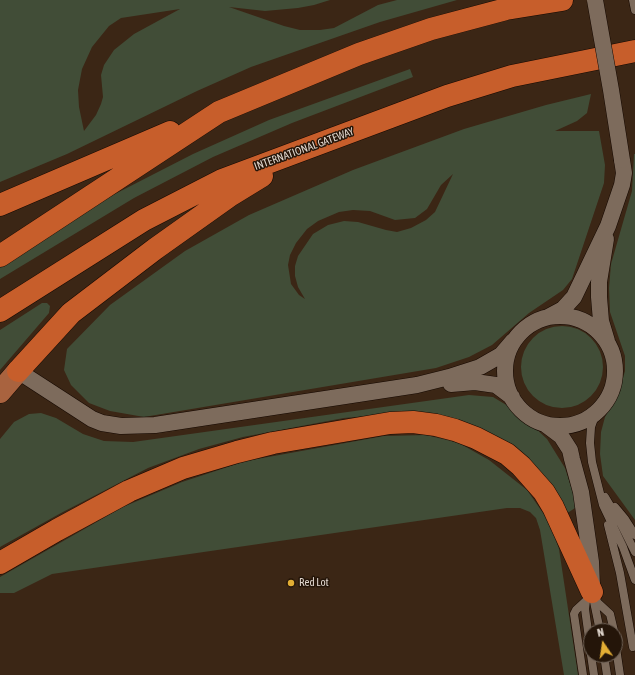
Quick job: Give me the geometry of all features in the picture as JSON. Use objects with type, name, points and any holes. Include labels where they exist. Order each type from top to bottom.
[{"type":"highway","points":[[0,205],[359,54],[431,29],[506,9],[562,0]]},
{"type":"highway","name":"INTERNATIONAL GATEWAY","points":[[0,311],[144,220],[222,180],[447,96],[512,76],[635,52]]},
{"type":"highway","points":[[0,256],[219,112]]},
{"type":"highway","points":[[18,371],[71,313],[154,248],[231,195],[313,146]]},
{"type":"highway","points":[[0,563],[129,491],[183,468],[273,443],[390,422],[413,422],[436,425],[476,438],[507,454],[521,466],[544,492],[553,507],[589,596]]},
{"type":"main road","points":[[0,392],[18,371]]},
{"type":"street","points":[[548,318],[563,309],[574,297],[608,226],[622,186],[624,173],[612,90],[595,0]]},
{"type":"street","points":[[543,423],[560,425],[576,423],[591,416],[604,404],[612,389],[615,372],[612,354],[599,309],[599,282],[608,226]]},
{"type":"street","points":[[18,371],[92,419],[107,424],[121,426],[167,424],[417,385],[449,377],[480,367],[500,355],[526,328],[541,319],[559,316],[577,318],[592,326],[605,339],[610,349]]},
{"type":"street","points":[[513,341],[506,358],[505,376],[512,398],[529,416],[558,432],[570,450],[581,492],[591,562],[589,596]]},
{"type":"street","points":[[417,385],[475,382],[486,383],[496,385],[512,398]]},
{"type":"lane","points":[[634,0],[635,10]]},
{"type":"lane","points":[[597,410],[591,427],[590,442],[592,462],[614,544],[633,647]]},
{"type":"lane","points":[[597,484],[625,519],[635,535]]},
{"type":"lane","points":[[597,484],[621,524],[635,552]]},
{"type":"lane","points":[[597,484],[603,505],[624,547],[635,580]]},
{"type":"lane","points":[[589,596],[597,623]]},
{"type":"lane","points":[[589,596],[610,614],[612,623]]},
{"type":"lane","points":[[586,623],[584,609],[589,596]]},
{"type":"lane","points":[[583,675],[574,614],[589,596]]},
{"type":"lane","points":[[592,663],[594,675]]},
{"type":"lane","points":[[605,663],[607,675]]},
{"type":"lane","points":[[618,663],[620,675]]},
{"type":"shaded area","points":[[0,0],[635,0],[635,675],[0,675]]},
{"type":"green space","points":[[0,0],[330,0],[298,8],[265,11],[229,7],[284,26],[300,30],[320,30],[334,28],[378,5],[397,0],[457,0],[380,22],[251,67],[197,91],[67,154],[0,182]],"holes":[[[180,9],[134,34],[114,50],[104,65],[101,75],[103,97],[101,104],[96,115],[84,131],[79,107],[78,90],[82,69],[92,47],[109,26],[121,18]]]},
{"type":"green space","points":[[410,69],[413,77],[292,123],[213,157],[134,198],[0,279],[0,262],[35,239],[113,195],[193,154],[269,120]]},
{"type":"green space","points":[[591,94],[587,113],[577,121],[555,131],[599,131],[605,165],[604,183],[572,279],[563,290],[529,313],[492,345],[469,357],[436,368],[144,417],[110,411],[89,403],[71,385],[64,370],[67,349],[110,305],[185,251],[249,215],[353,170],[464,129],[546,105]],"holes":[[[453,174],[435,212],[426,220],[411,228],[397,232],[358,222],[344,221],[328,225],[313,234],[298,256],[295,266],[295,276],[298,287],[305,299],[299,295],[291,284],[288,265],[290,255],[296,243],[307,229],[318,221],[339,212],[353,210],[370,211],[395,220],[415,218],[427,209],[441,185]]]},
{"type":"green space","points":[[634,154],[635,520],[603,476],[600,454],[601,432],[605,417],[618,394],[625,371],[625,356],[610,312],[609,288],[611,264],[632,191]]},
{"type":"green space","points":[[42,303],[47,303],[50,306],[49,313],[0,370],[0,330]]},
{"type":"green space","points":[[562,326],[578,329],[591,338],[600,351],[603,367],[600,383],[591,396],[578,405],[562,408],[546,405],[533,396],[524,383],[521,367],[524,351],[533,338],[546,329]]},
{"type":"green space","points":[[469,395],[493,397],[518,412],[547,439],[565,468],[574,496],[575,508],[569,512],[563,511],[506,443],[470,424],[447,416],[416,413],[389,414],[344,418],[243,437],[199,449],[148,468],[61,513],[0,547],[0,439],[14,422],[29,414],[41,413],[56,418],[83,434],[104,441],[133,442]]},
{"type":"green space","points":[[426,435],[459,443],[489,460],[527,490],[550,523],[559,549],[578,675],[564,675],[540,530],[536,518],[530,512],[520,508],[507,508],[52,574],[14,593],[0,593],[0,577],[123,507],[182,482],[246,461],[384,436]]},
{"type":"place","name":"Red Lot","points":[[291,583]]}]
